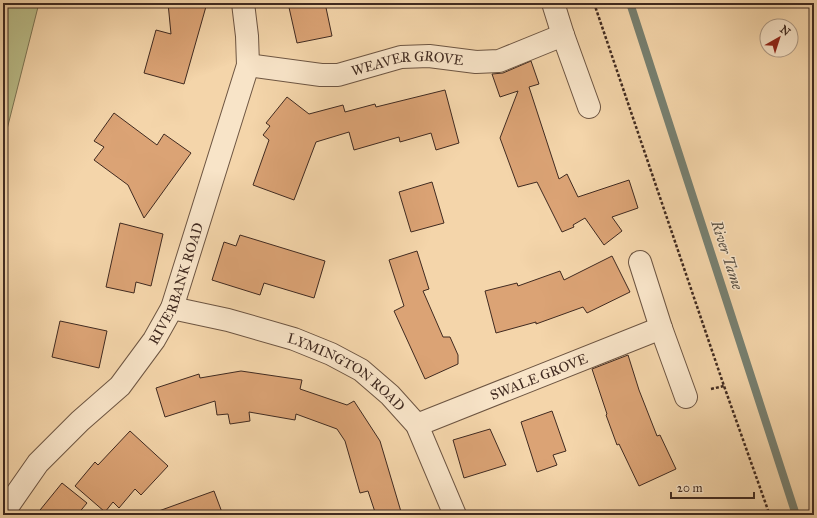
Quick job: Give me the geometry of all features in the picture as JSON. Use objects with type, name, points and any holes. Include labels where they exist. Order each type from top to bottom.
[{"type":"street","name":"RIVERBANK ROAD","points":[[4,515],[8,506],[38,463],[80,421],[120,386],[154,340],[172,308],[248,65],[244,3]]},
{"type":"street","points":[[553,3],[589,107]]},
{"type":"street","name":"WEAVER GROVE","points":[[248,65],[321,75],[338,75],[401,57],[429,56],[476,62],[498,61],[563,35]]},
{"type":"street","points":[[640,262],[661,328],[686,397]]},
{"type":"street","name":"LYMINGTON ROAD","points":[[172,308],[228,320],[294,339],[332,354],[361,370],[385,390],[417,425],[455,515]]},
{"type":"street","name":"SWALE GROVE","points":[[417,425],[661,328]]},
{"type":"path","points":[[594,3],[724,386],[769,513],[768,515]]},
{"type":"green space","points":[[3,3],[39,3],[3,145]]},
{"type":"building","points":[[168,3],[207,3],[184,84],[144,73],[156,30],[171,34]]},
{"type":"building","points":[[288,3],[325,3],[332,36],[297,43]]},
{"type":"building","points":[[531,61],[539,84],[529,87],[559,179],[567,174],[578,197],[629,180],[638,208],[612,217],[622,231],[604,245],[585,218],[573,225],[574,227],[562,232],[537,182],[518,187],[500,138],[518,91],[500,97],[492,74],[503,73]]},
{"type":"building","points":[[445,90],[459,143],[436,150],[431,133],[400,142],[399,137],[354,150],[349,132],[316,142],[294,200],[253,185],[269,140],[263,135],[270,126],[266,123],[287,97],[309,114],[343,105],[345,112],[375,104],[376,107]]},
{"type":"building","points":[[114,113],[157,145],[164,134],[191,153],[144,218],[128,185],[94,160],[104,147],[94,141]]},
{"type":"building","points":[[432,182],[444,223],[411,232],[399,192]]},
{"type":"building","points":[[120,223],[163,234],[151,286],[136,282],[134,293],[106,287]]},
{"type":"building","points":[[240,235],[325,261],[314,298],[264,283],[260,295],[212,280],[224,242],[236,246]]},
{"type":"building","points":[[417,251],[429,289],[423,291],[443,337],[450,337],[458,355],[458,364],[425,379],[394,311],[404,306],[389,260]]},
{"type":"building","points":[[612,256],[630,292],[587,313],[583,307],[536,324],[536,322],[496,333],[485,291],[517,283],[518,286],[560,271],[564,280]]},
{"type":"building","points":[[60,321],[107,331],[99,368],[52,357]]},
{"type":"building","points":[[628,355],[639,390],[657,436],[660,435],[676,469],[639,486],[619,444],[617,445],[592,369]]},
{"type":"building","points":[[241,371],[302,380],[300,389],[347,405],[354,401],[380,441],[402,515],[376,515],[368,491],[360,493],[345,441],[337,429],[296,414],[295,420],[249,412],[250,421],[230,424],[228,414],[217,415],[215,401],[165,417],[156,388],[199,374],[200,378]]},
{"type":"building","points":[[552,411],[566,451],[553,455],[557,465],[537,472],[521,422]]},
{"type":"building","points":[[490,429],[506,465],[464,478],[453,440]]},
{"type":"building","points":[[130,431],[168,466],[141,495],[135,489],[119,508],[113,502],[105,512],[75,486],[95,462],[98,465]]},
{"type":"building","points":[[62,483],[87,503],[77,515],[36,515]]},
{"type":"building","points":[[214,491],[223,515],[156,515],[156,512]]},
{"type":"waterway","name":"River Tame","points":[[630,3],[796,515]]}]
